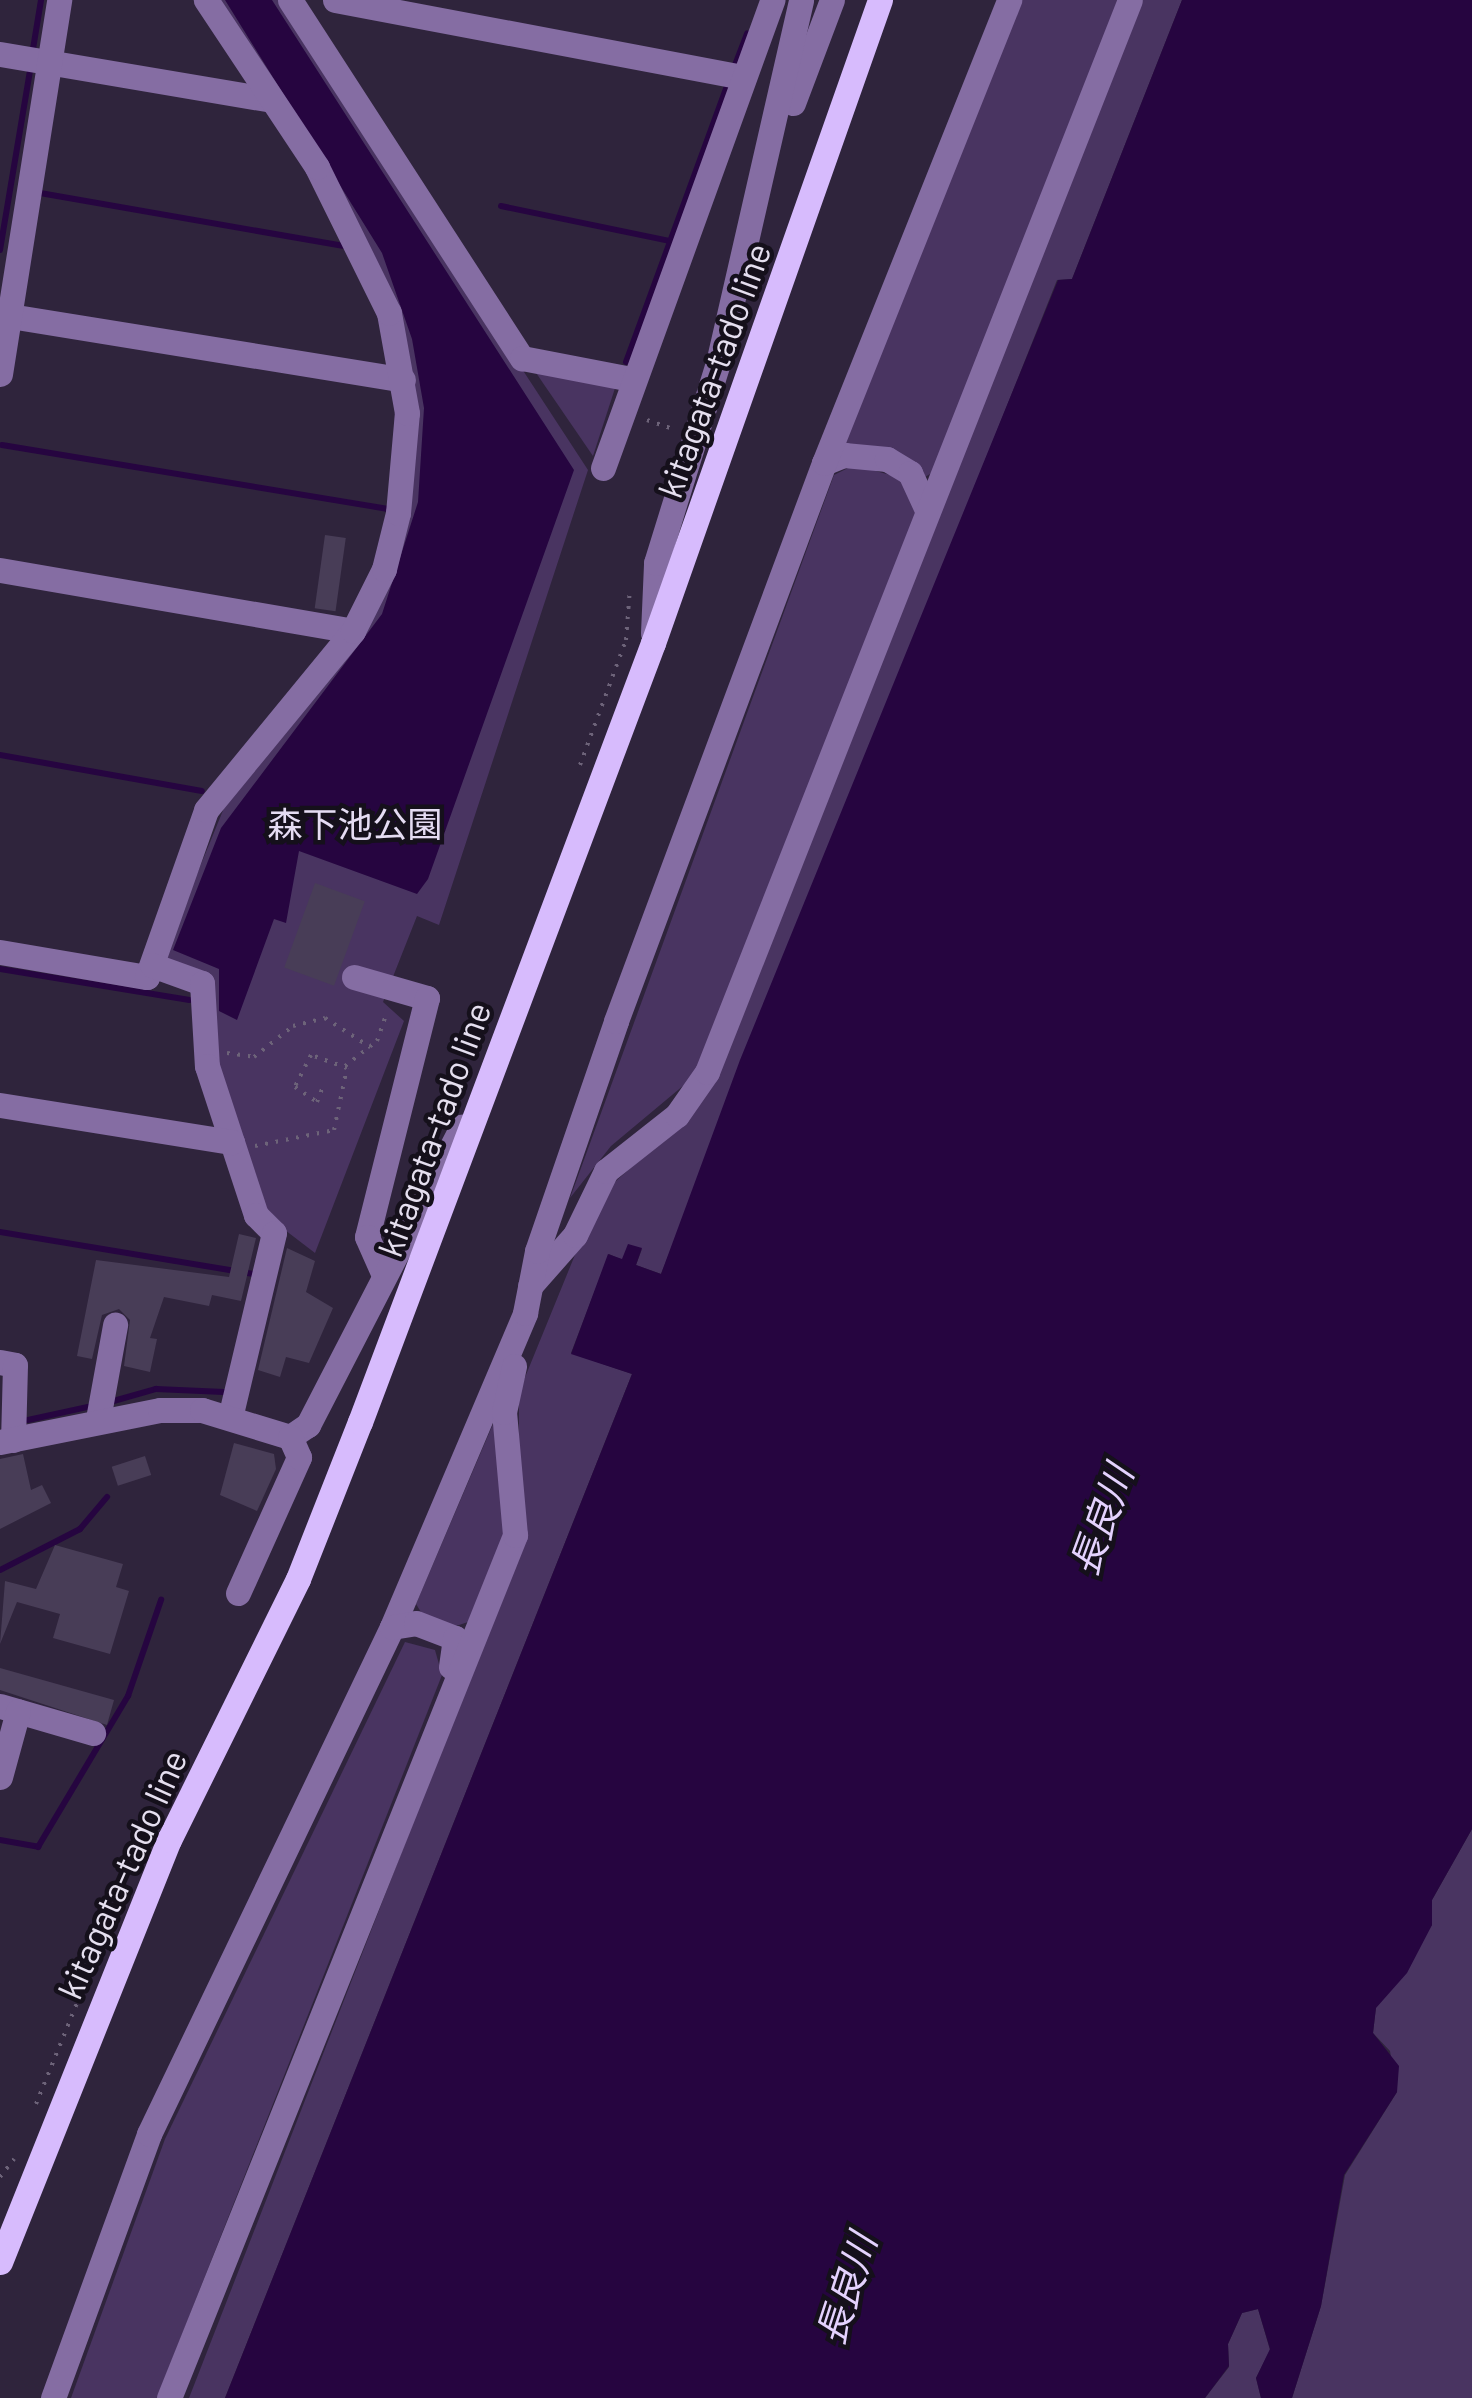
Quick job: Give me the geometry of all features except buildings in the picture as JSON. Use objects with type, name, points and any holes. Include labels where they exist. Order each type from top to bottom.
[{"type":"main road","name":"kitagata-tado line","points":[[0,2262],[169,1840],[298,1579],[653,643],[880,0]]},
{"type":"main road","points":[[0,2231],[40,2157]]},
{"type":"street","points":[[0,374],[59,0]]},
{"type":"street","points":[[0,952],[147,976],[206,810],[353,631],[384,569],[398,514],[404,380],[363,249],[206,0]]},
{"type":"street","points":[[290,0],[522,358],[631,379]]},
{"type":"street","points":[[335,0],[744,76]]},
{"type":"street","points":[[603,468],[631,379],[772,0]]},
{"type":"street","points":[[653,643],[656,564],[718,363],[801,0]]},
{"type":"street","points":[[763,178],[832,0]]},
{"type":"street","points":[[169,2398],[448,1692],[515,1535],[504,1412],[530,1286],[616,1020],[824,464],[1009,0]]},
{"type":"street","points":[[530,1286],[574,1234],[606,1170],[678,1115],[708,1072],[1130,0]]},
{"type":"street","points":[[0,54],[266,99]]},
{"type":"street","points":[[10,316],[404,380]]},
{"type":"street","points":[[824,464],[844,455],[886,459],[910,474],[927,510]]},
{"type":"street","points":[[0,570],[353,631]]},
{"type":"street","points":[[152,964],[202,984],[207,1049],[234,1146],[256,1216],[274,1233],[230,1418]]},
{"type":"street","points":[[354,977],[426,998],[366,1237],[383,1274]]},
{"type":"street","points":[[290,1437],[308,1424],[383,1274],[491,1076]]},
{"type":"street","points":[[0,1104],[234,1146]]},
{"type":"street","points":[[52,2398],[149,2134],[392,1627],[525,1313]]},
{"type":"street","points":[[98,1419],[114,1324]]},
{"type":"street","points":[[0,1362],[15,1365],[6,1441],[98,1419],[160,1410],[230,1418],[290,1437],[299,1457],[238,1593]]},
{"type":"street","points":[[392,1627],[416,1623],[455,1638],[448,1692]]},
{"type":"street","points":[[0,1777],[9,1708],[93,1732]]},
{"type":"path","points":[[621,412],[685,433]]},
{"type":"path","points":[[573,784],[626,640],[630,577]]},
{"type":"path","points":[[234,1146],[334,1130],[345,1066],[370,1048],[396,989]]},
{"type":"path","points":[[207,1049],[254,1057],[294,1026],[325,1018],[370,1048]]},
{"type":"path","points":[[323,1086],[316,1102],[300,1096],[294,1087],[303,1059],[345,1066]]},
{"type":"green space","name":"森下池公園","points":[[218,0],[281,0],[588,470],[439,925],[417,916],[383,1002],[404,1021],[315,1253],[264,1214],[213,1066],[211,974],[163,957],[224,808],[386,577],[400,320],[323,160]]},
{"type":"green space","points":[[1020,0],[1120,0],[932,473],[923,478],[841,441]]},
{"type":"green space","points":[[1139,0],[1182,0],[1072,279],[1057,280],[661,1274],[636,1265],[642,1249],[622,1260],[609,1254],[571,1353],[632,1374],[225,2398],[189,2398],[519,1551],[519,1392],[599,1196],[689,1116]]},
{"type":"green space","points":[[532,367],[617,382],[593,456]]},
{"type":"green space","points":[[854,465],[901,478],[919,508],[696,1075],[611,1146],[570,1198],[834,475]]},
{"type":"green space","points":[[493,1424],[507,1510],[502,1539],[468,1622],[453,1627],[424,1617],[416,1604]]},
{"type":"green space","points":[[405,1642],[435,1650],[442,1675],[157,2398],[71,2398],[165,2139]]},
{"type":"green space","points":[[1472,1829],[1472,2398],[1292,2398],[1321,2306],[1345,2175],[1397,2092],[1390,2051],[1373,2033],[1376,2007],[1432,1925],[1432,1900]]},
{"type":"green space","points":[[1258,2309],[1270,2350],[1256,2378],[1261,2398],[1205,2398],[1229,2367],[1228,2344],[1242,2313]]},
{"type":"water","name":"森下池公園","points":[[225,0],[272,0],[574,470],[428,879],[417,894],[299,851],[286,923],[274,919],[237,1020],[219,1011],[219,969],[173,950],[221,828],[382,614],[418,502],[424,408],[412,339],[382,253]]},
{"type":"water","name":"長良川","points":[[1182,0],[1472,0],[1472,1829],[1432,1900],[1432,1925],[1407,1973],[1376,2008],[1373,2033],[1399,2066],[1397,2092],[1344,2175],[1321,2306],[1292,2398],[1261,2398],[1256,2378],[1270,2349],[1258,2309],[1242,2313],[1228,2344],[1229,2366],[1205,2398],[225,2398],[632,1374],[571,1354],[608,1254],[622,1259],[628,1244],[642,1248],[636,1265],[661,1274],[740,1060],[1058,280],[1072,279]]},
{"type":"waterway","points":[[33,49],[41,0]]},
{"type":"waterway","points":[[735,65],[747,33]]},
{"type":"waterway","points":[[0,250],[30,70]]},
{"type":"waterway","points":[[626,362],[728,83]]},
{"type":"waterway","points":[[40,193],[348,247]]},
{"type":"waterway","points":[[501,206],[670,241]]},
{"type":"waterway","points":[[2,445],[390,509]]},
{"type":"waterway","points":[[0,755],[202,791]]},
{"type":"waterway","points":[[0,969],[189,1000]]},
{"type":"waterway","points":[[0,1232],[254,1274]]},
{"type":"waterway","points":[[110,1402],[156,1389],[224,1392]]},
{"type":"waterway","points":[[28,1420],[92,1406]]},
{"type":"waterway","points":[[0,1570],[80,1529],[107,1497]]},
{"type":"waterway","points":[[0,1840],[38,1847],[128,1696],[161,1600]]}]
